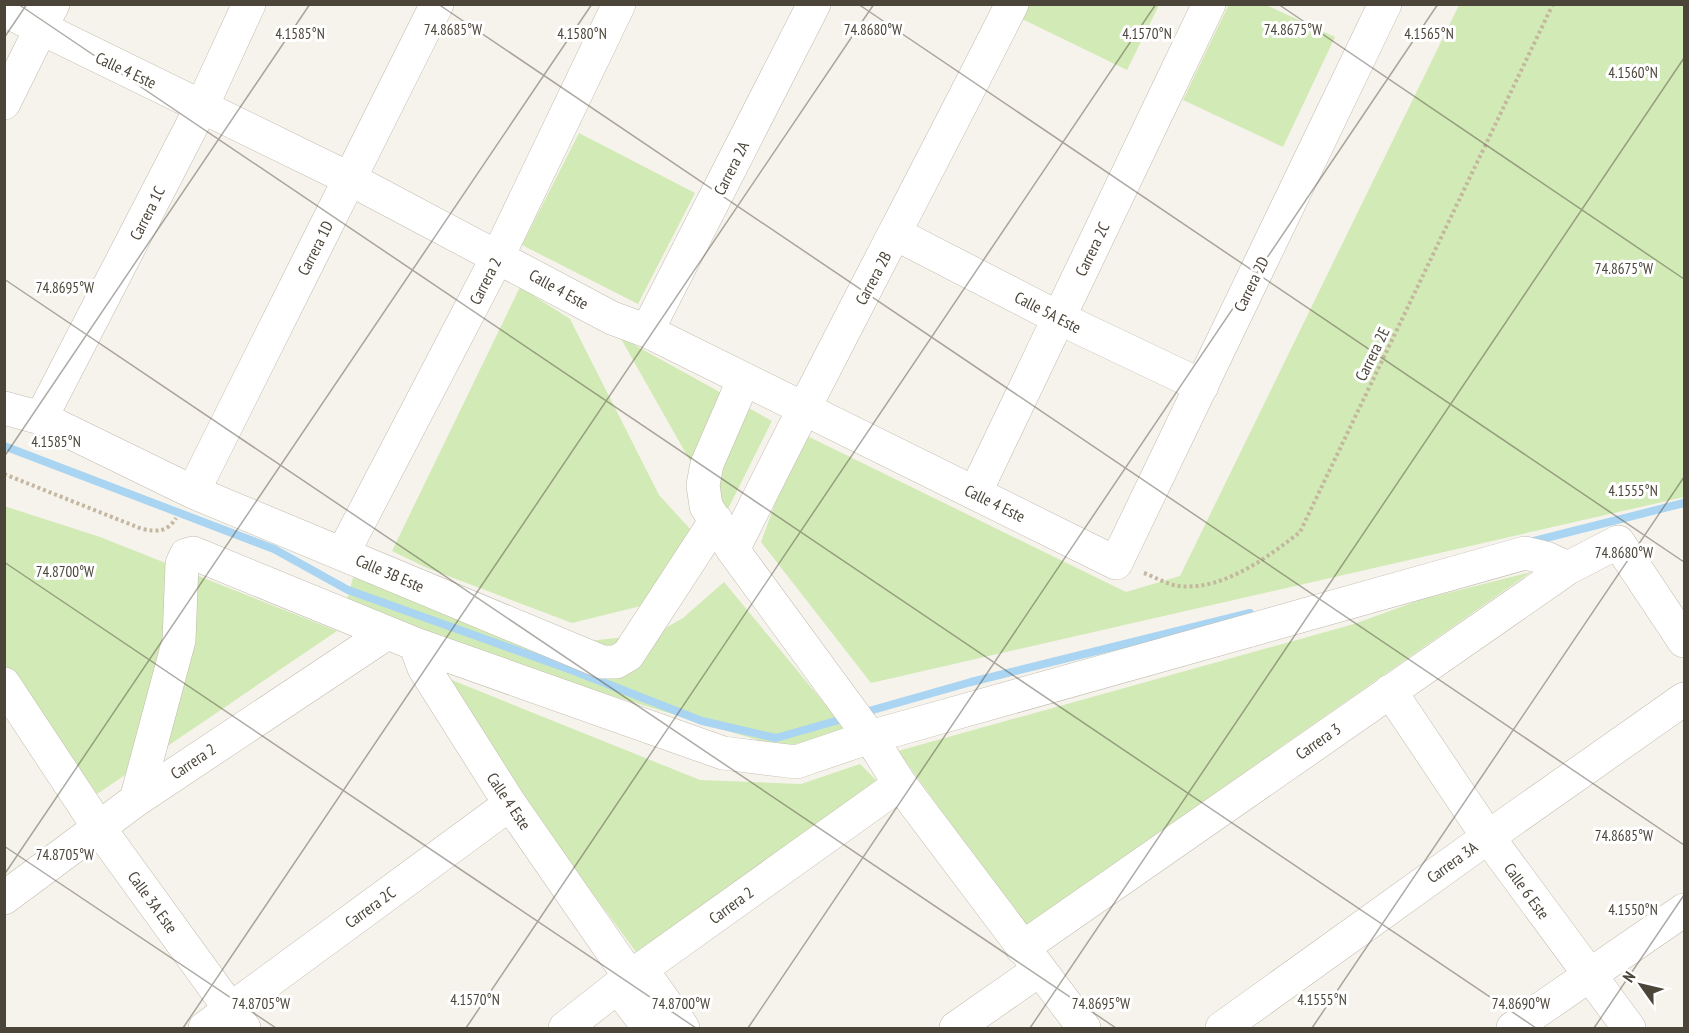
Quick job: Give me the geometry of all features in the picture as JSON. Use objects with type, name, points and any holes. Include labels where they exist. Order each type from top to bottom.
[{"type":"street","name":"Carrera 1C","points":[[41,418],[202,106],[249,4]]},
{"type":"street","name":"Carrera 1D","points":[[193,492],[437,4]]},
{"type":"street","name":"Carrera 2","points":[[343,553],[498,256],[619,4]]},
{"type":"street","name":"Carrera 2A","points":[[647,331],[814,4]]},
{"type":"street","name":"Carrera 2B","points":[[733,550],[803,408],[896,234],[1012,4]]},
{"type":"street","name":"Carrera 2C","points":[[975,493],[1209,4]]},
{"type":"street","name":"Carrera 2D","points":[[1116,563],[1384,4]]},
{"type":"street","name":"Calle 4 Este","points":[[4,10],[47,17],[202,106],[498,256],[612,318],[647,331],[1116,563]]},
{"type":"street","points":[[4,103],[47,17]]},
{"type":"street","name":"Calle 5A Este","points":[[896,234],[1059,318],[1202,386]]},
{"type":"street","points":[[744,379],[708,464],[703,485],[706,506],[733,550],[866,732],[900,784],[1084,1029]]},
{"type":"street","name":"Calle 3B Este","points":[[4,408],[41,418],[193,492],[343,553],[573,652],[603,662],[616,662],[628,655],[716,520]]},
{"type":"street","name":"Carrera 3","points":[[956,1029],[1031,959],[1390,691],[1568,568],[1618,542],[1684,641]]},
{"type":"street","points":[[136,800],[178,640],[182,564],[186,555],[193,553],[401,638],[723,753],[796,762],[866,732],[1525,553],[1546,558],[1568,568]]},
{"type":"street","name":"Calle 4 Este","points":[[401,638],[424,668],[510,804],[630,977]]},
{"type":"street","name":"Carrera 2","points":[[4,898],[136,800],[401,638]]},
{"type":"street","name":"Calle 3A Este","points":[[4,684],[226,1022]]},
{"type":"street","name":"Calle 6 Este","points":[[1390,691],[1488,837],[1629,1029]]},
{"type":"street","name":"Carrera 3A","points":[[1222,1029],[1684,699]]},
{"type":"street","name":"Carrera 2","points":[[565,1029],[630,977],[900,784]]},
{"type":"street","name":"Carrera 2C","points":[[226,1022],[510,804]]},
{"type":"street","points":[[1513,1029],[1684,910]]},
{"type":"street","points":[[649,1029],[624,995],[630,977],[649,980],[683,1029]]},
{"type":"path","name":"Carrera 2E","points":[[1116,563],[1178,586],[1205,584],[1257,565],[1300,532],[1553,4]]},
{"type":"path","points":[[4,474],[142,529],[158,532],[170,527]]},
{"type":"green space","points":[[1229,4],[1266,5],[1335,37],[1283,147],[1183,100]]},
{"type":"green space","points":[[1024,5],[1159,5],[1127,70],[1018,17]]},
{"type":"green space","points":[[1459,5],[1684,5],[1684,497],[871,683],[761,542],[801,433],[1126,592],[1180,576]]},
{"type":"green space","points":[[579,133],[695,193],[638,304],[522,245]]},
{"type":"green space","points":[[520,287],[570,319],[659,495],[713,554],[645,605],[572,623],[427,568],[392,551]]},
{"type":"green space","points":[[620,337],[772,421],[723,519]]},
{"type":"green space","points":[[4,506],[100,537],[337,631],[97,794],[5,665]]},
{"type":"green space","points":[[355,570],[569,643],[655,634],[683,618],[724,582],[849,733],[780,747],[433,641],[345,608]]},
{"type":"green space","points":[[1531,572],[1025,926],[898,751],[1354,624],[1420,600]]},
{"type":"green space","points":[[427,670],[700,780],[801,784],[860,764],[879,783],[642,960]]},
{"type":"waterway","points":[[4,446],[274,549],[348,590],[574,671],[702,721],[776,738],[846,718]]},
{"type":"waterway","points":[[1530,542],[1684,503]]},
{"type":"waterway","points":[[862,713],[971,682],[1250,613]]}]
